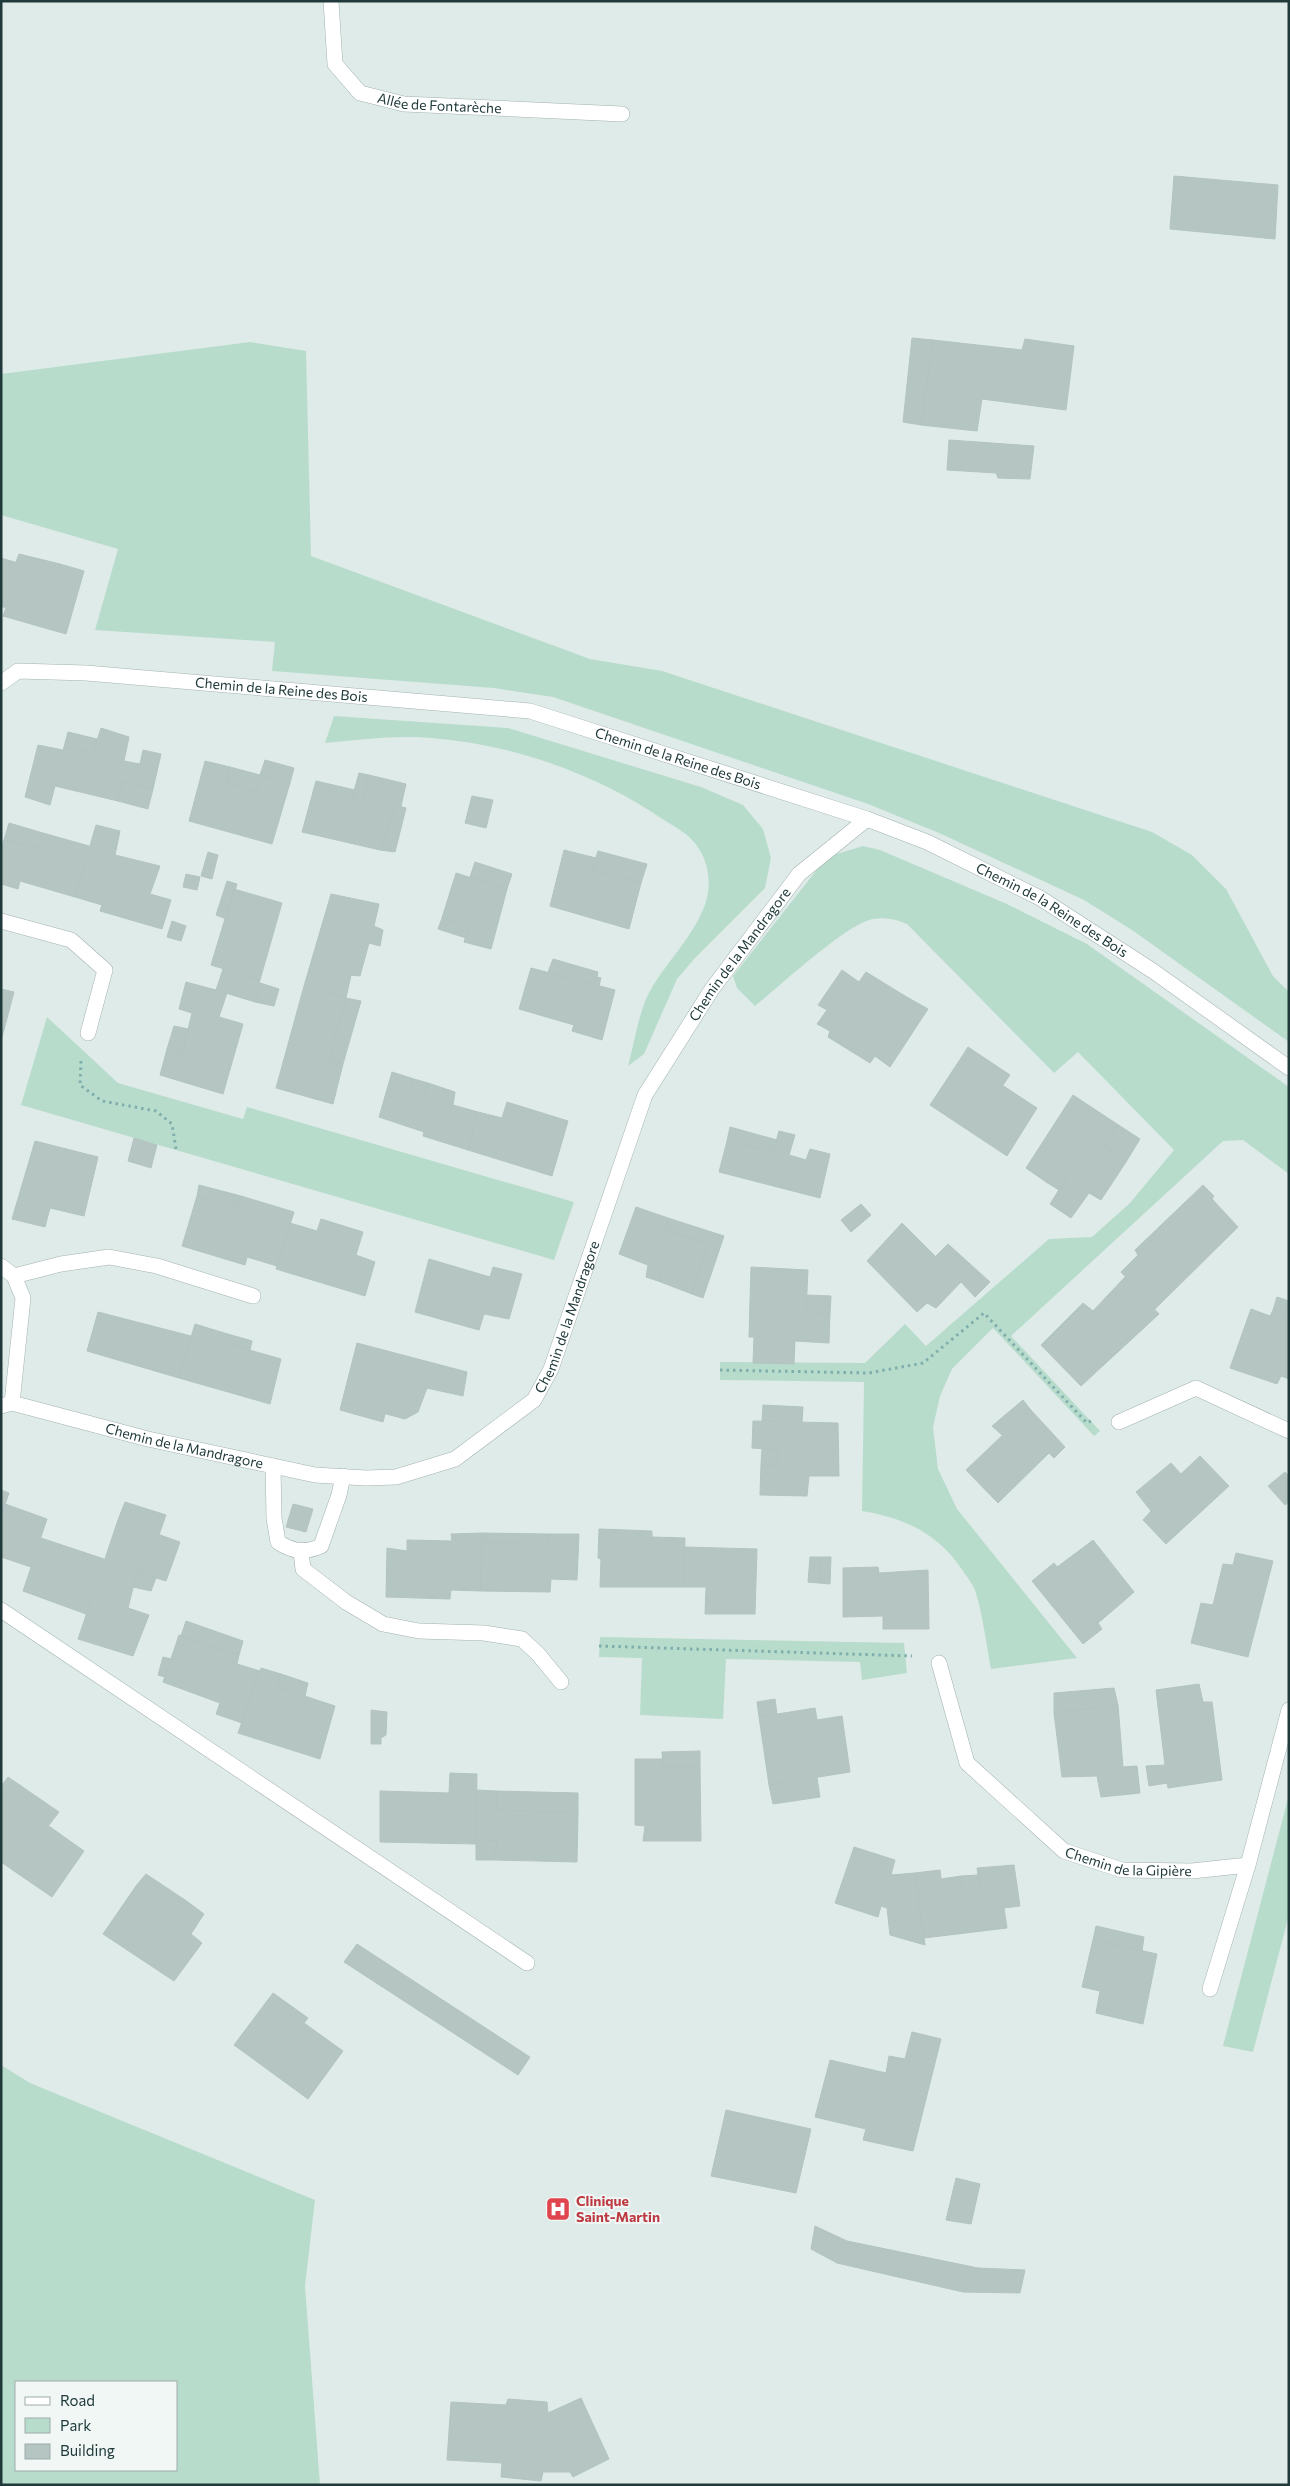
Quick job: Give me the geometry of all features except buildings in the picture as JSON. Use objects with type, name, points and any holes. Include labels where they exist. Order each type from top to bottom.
[{"type":"street","name":"Allée de Fontarèche","points":[[331,1],[335,64],[360,93],[404,104],[622,114]]},
{"type":"street","name":"Chemin de la Reine des Bois","points":[[1,683],[18,671],[86,673],[530,711],[867,819],[927,842],[1040,898],[1153,971],[1289,1068]]},
{"type":"street","name":"Chemin de la Mandragore","points":[[7,1404],[148,1439],[315,1475],[396,1476],[455,1459],[534,1400],[552,1368],[645,1094],[712,989],[799,874],[867,819]]},
{"type":"street","points":[[1,921],[71,940],[105,970],[88,1033]]},
{"type":"street","points":[[14,1276],[61,1264],[109,1257],[157,1266],[253,1296]]},
{"type":"street","points":[[1,1266],[14,1276],[24,1298],[7,1404]]},
{"type":"street","points":[[1119,1422],[1196,1388],[1289,1431]]},
{"type":"street","points":[[273,1466],[274,1518],[278,1542],[290,1550],[310,1551],[322,1546],[339,1495],[342,1476]]},
{"type":"street","points":[[301,1551],[303,1569],[346,1602],[383,1624],[419,1631],[484,1633],[522,1640],[538,1654],[562,1682]]},
{"type":"street","points":[[1,1610],[527,1963]]},
{"type":"street","name":"Chemin de la Gipière","points":[[939,1663],[967,1762],[1064,1851],[1122,1870],[1192,1871],[1248,1865]]},
{"type":"street","points":[[1210,1989],[1248,1865],[1289,1710]]},
{"type":"path","points":[[88,1033],[82,1050],[79,1071],[80,1085],[102,1101],[156,1112],[172,1124],[176,1150]]},
{"type":"path","points":[[720,1370],[868,1374],[923,1363],[984,1313],[1087,1423],[1119,1422]]},
{"type":"path","points":[[600,1646],[905,1654],[939,1663]]},
{"type":"green space","points":[[250,342],[306,351],[311,556],[590,659],[662,671],[1152,832],[1192,855],[1226,889],[1273,976],[1289,992],[1289,1042],[1132,930],[1084,900],[939,833],[868,804],[553,697],[494,688],[272,671],[275,642],[95,630],[118,549],[1,515],[1,374]]},
{"type":"green space","points":[[334,716],[508,728],[701,787],[743,805],[763,829],[771,858],[765,888],[695,958],[677,979],[644,1054],[628,1066],[645,1000],[656,981],[691,932],[705,905],[709,879],[704,858],[697,845],[679,829],[611,789],[582,775],[523,754],[462,741],[418,737],[378,738],[325,743]]},
{"type":"green space","points":[[863,846],[880,850],[1007,904],[1087,944],[1289,1087],[1289,1174],[1243,1140],[1223,1141],[1011,1336],[1100,1431],[1094,1436],[993,1328],[952,1369],[940,1396],[933,1427],[938,1469],[957,1509],[1077,1658],[991,1669],[975,1590],[954,1558],[932,1538],[907,1523],[862,1511],[864,1382],[720,1380],[720,1362],[865,1363],[905,1324],[926,1346],[1049,1239],[1092,1237],[1130,1203],[1174,1150],[1078,1052],[1054,1073],[907,924],[886,918],[873,919],[861,923],[830,943],[755,1006],[737,988],[733,976],[827,857]]},
{"type":"green space","points":[[47,1017],[118,1083],[243,1119],[247,1107],[574,1202],[554,1260],[21,1105]]},
{"type":"green space","points":[[600,1637],[904,1643],[907,1673],[862,1680],[860,1662],[726,1659],[723,1719],[640,1715],[642,1658],[599,1657]]},
{"type":"green space","points":[[1289,1795],[1289,1915],[1253,2052],[1223,2046]]},
{"type":"green space","points":[[1,2065],[30,2083],[315,2200],[305,2286],[320,2485],[1,2485]]},
{"type":"place","name":"Clinique Saint-Martin","points":[[558,2209]]}]
